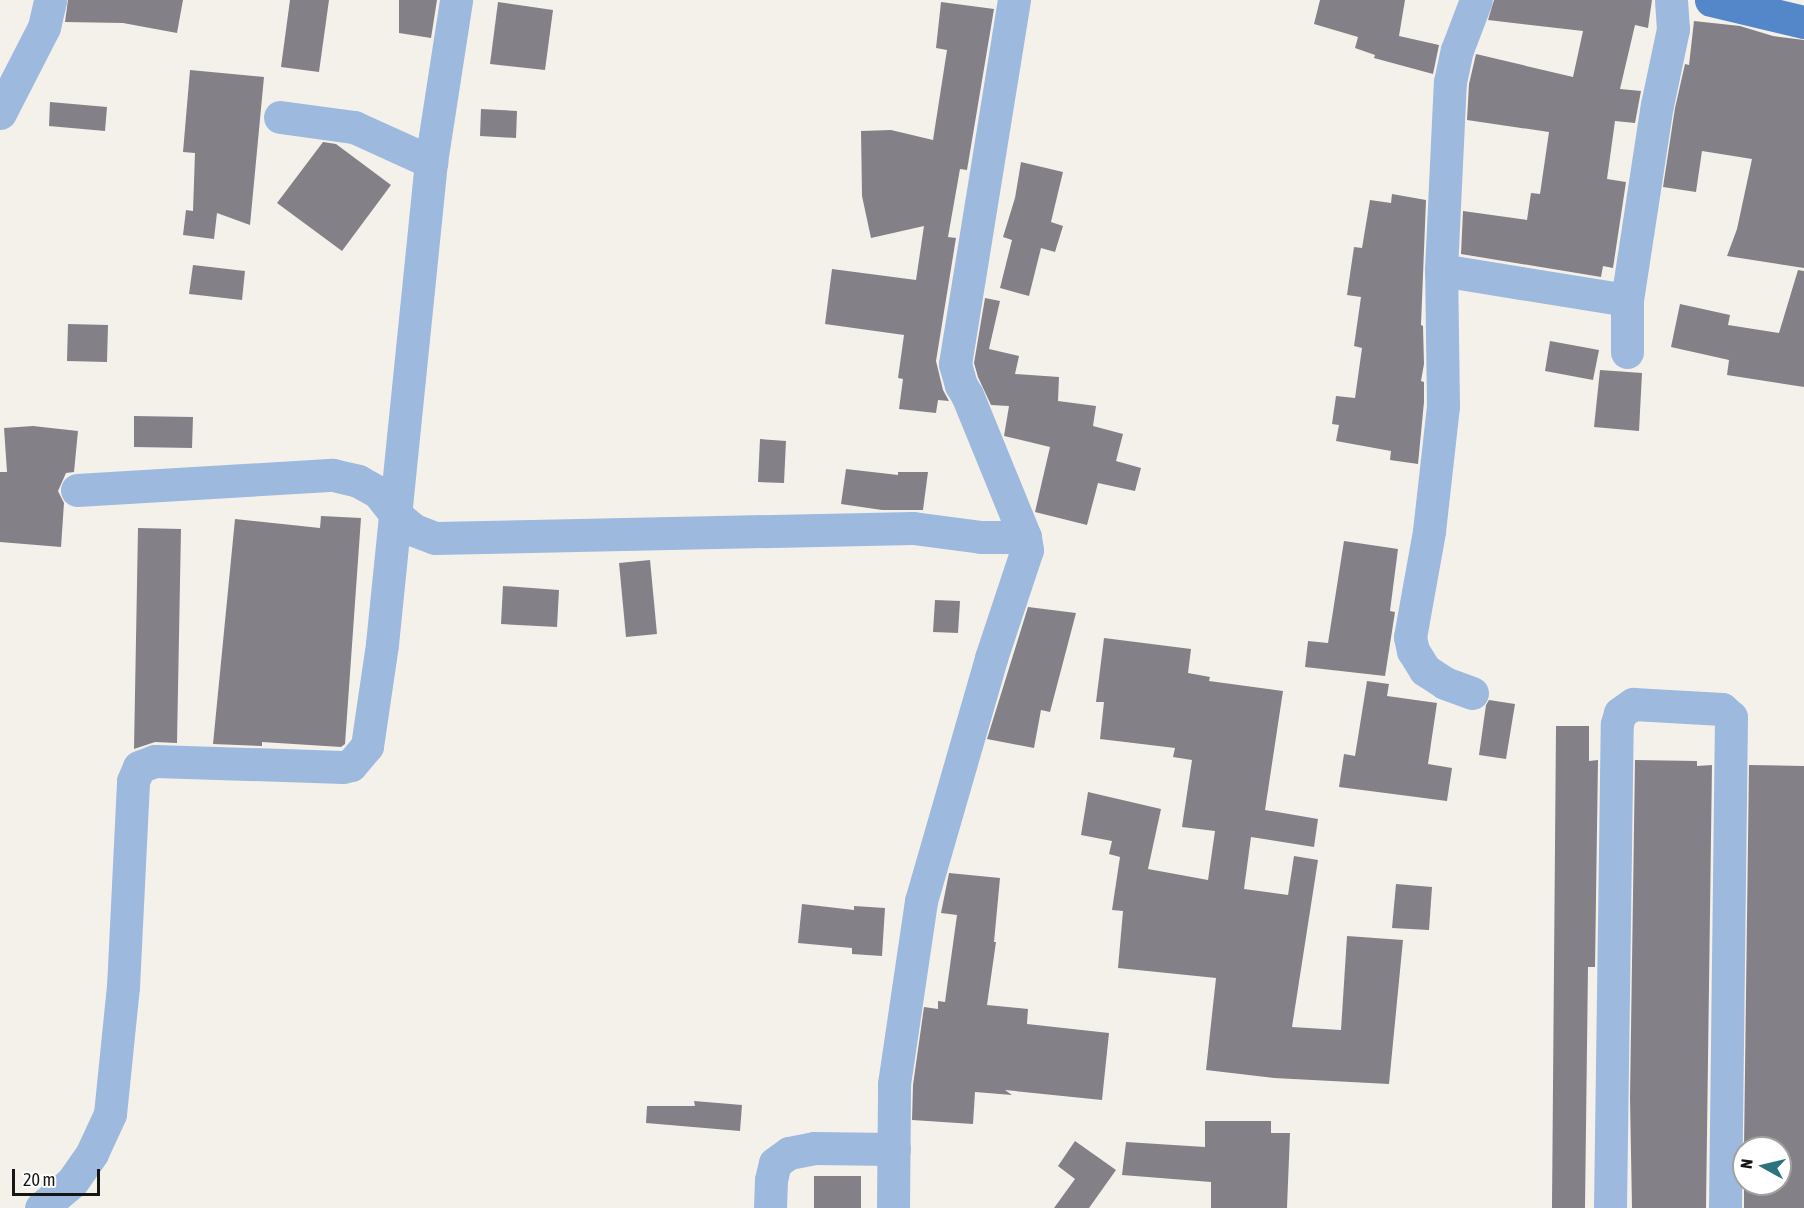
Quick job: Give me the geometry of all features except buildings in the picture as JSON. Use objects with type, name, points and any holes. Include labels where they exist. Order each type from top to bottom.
[{"type":"main road","points":[[1711,0],[1804,22]]},
{"type":"street","points":[[0,113],[44,27],[50,0]]},
{"type":"street","points":[[41,1208],[72,1182],[92,1153],[111,1114],[123,987],[134,774],[143,763],[155,761],[343,767],[351,765],[359,758],[367,746],[396,515],[431,162],[456,0]]},
{"type":"street","points":[[893,1208],[894,1084],[921,901],[991,658],[1027,550],[1025,537],[961,385],[955,364],[1014,0]]},
{"type":"street","points":[[1472,693],[1445,683],[1425,670],[1413,651],[1410,637],[1429,531],[1443,406],[1441,270],[1450,82],[1457,50],[1476,0]]},
{"type":"street","points":[[1627,352],[1627,300],[1656,105],[1673,29],[1671,0]]},
{"type":"street","points":[[280,117],[354,127],[431,162]]},
{"type":"street","points":[[1441,270],[1627,300]]},
{"type":"street","points":[[76,490],[333,475],[358,481],[378,492],[396,515],[414,530],[435,538],[913,528],[981,537],[1025,537]]},
{"type":"street","points":[[1610,1208],[1617,724],[1620,713],[1633,704],[1722,709],[1731,717],[1725,1208]]},
{"type":"street","points":[[770,1208],[771,1180],[776,1163],[789,1153],[814,1148],[894,1149]]}]
